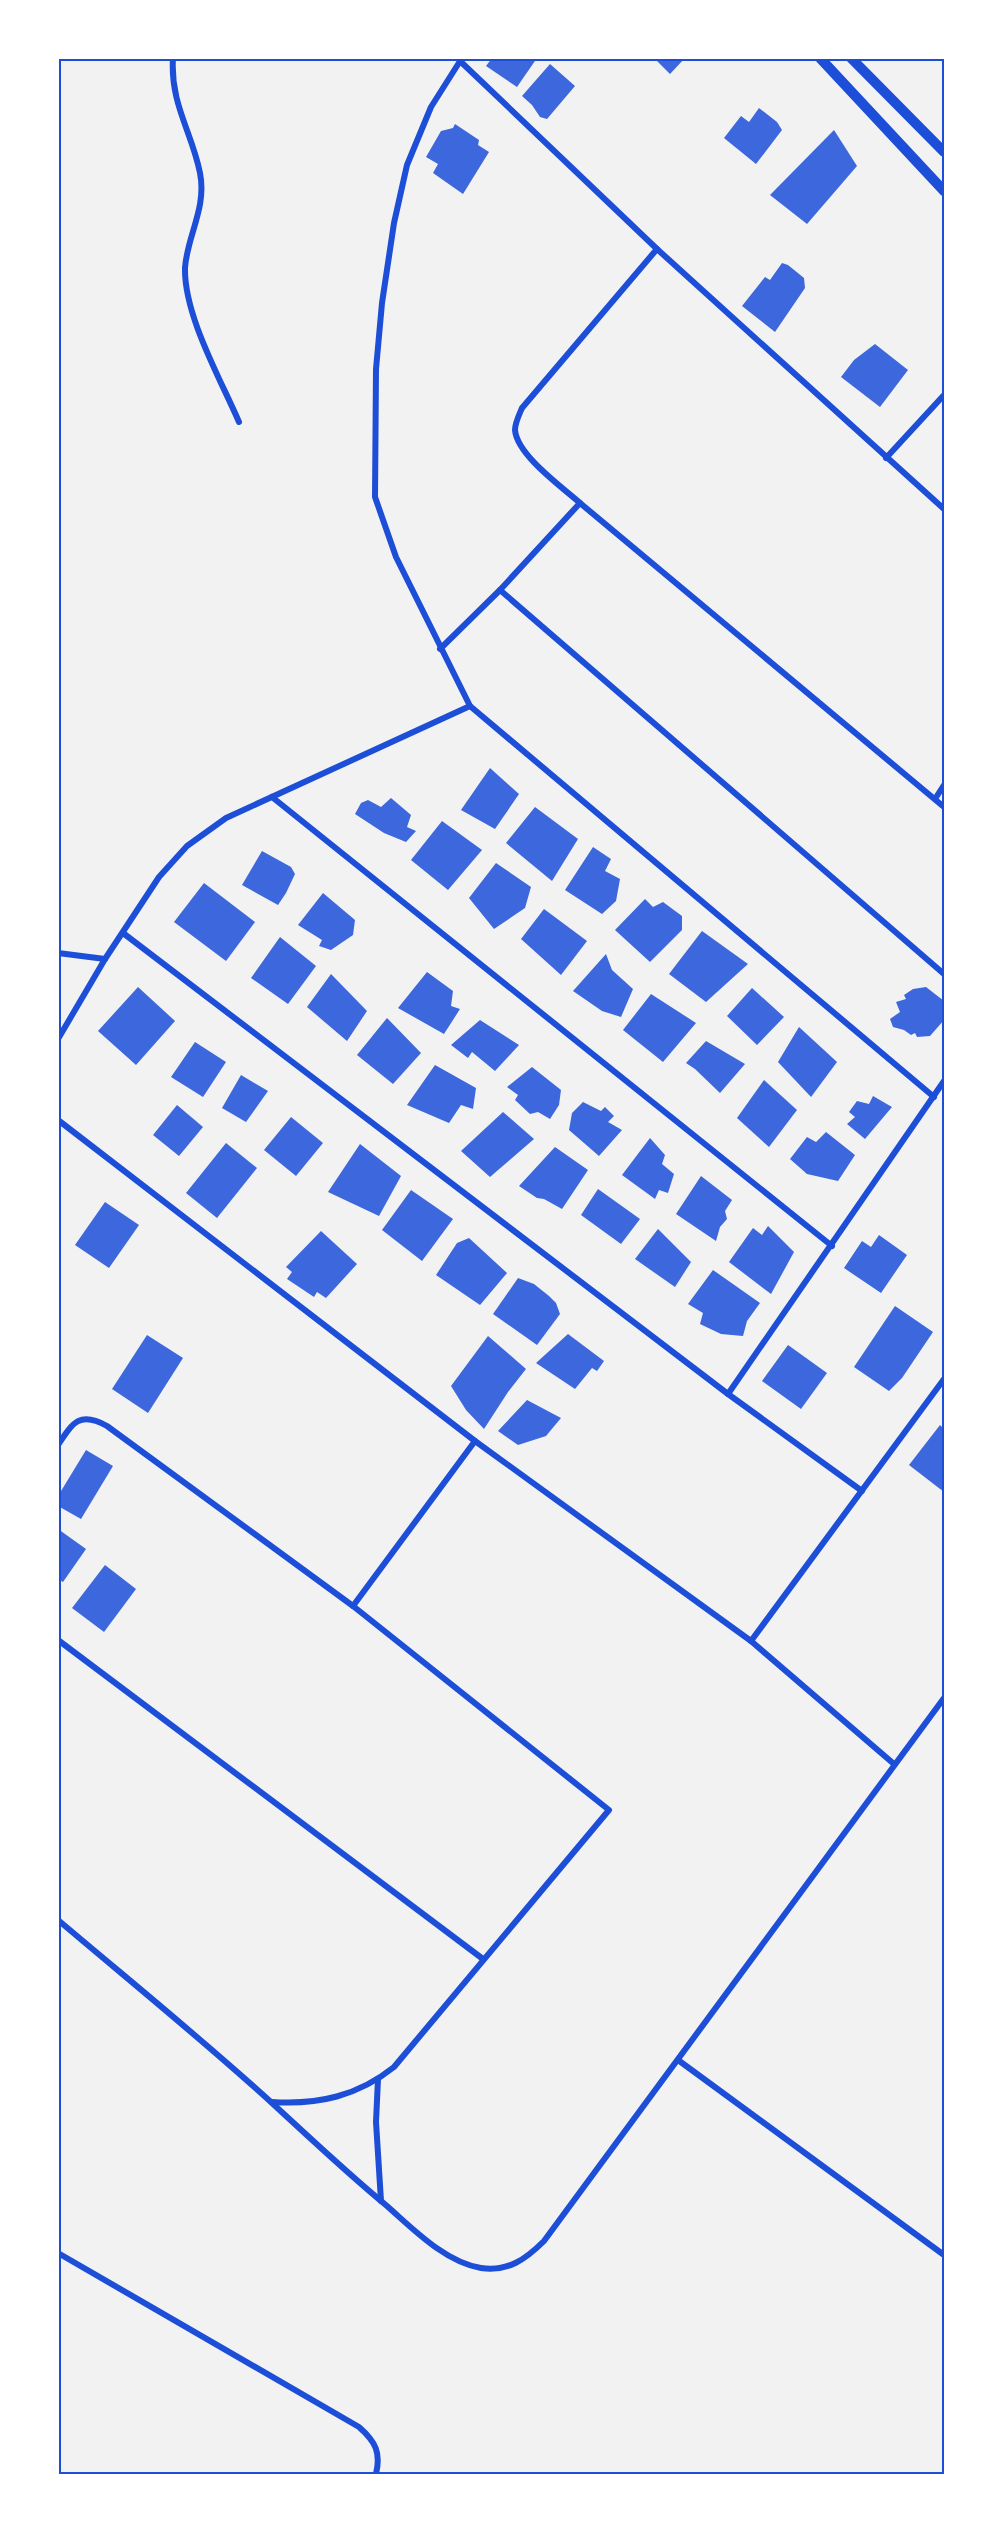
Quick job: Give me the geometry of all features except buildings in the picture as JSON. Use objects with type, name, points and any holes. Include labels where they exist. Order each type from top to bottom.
[{"type":"street","points":[[173,58],[174,89],[200,174],[201,197],[185,266],[187,290],[194,318],[239,422]]},
{"type":"street","points":[[820,58],[943,185]]},
{"type":"street","points":[[851,58],[945,152]]},
{"type":"street","points":[[934,1097],[470,706],[396,557],[375,496],[376,369],[394,223],[407,165],[431,108],[461,60],[657,249],[945,509]]},
{"type":"street","points":[[657,249],[522,408],[515,429],[517,439],[525,453],[580,503],[945,807]]},
{"type":"street","points":[[886,458],[945,395]]},
{"type":"street","points":[[440,649],[500,590],[580,503]]},
{"type":"street","points":[[500,590],[945,974]]},
{"type":"street","points":[[58,1039],[105,959],[159,877],[187,846],[226,818],[470,706]]},
{"type":"street","points":[[935,799],[945,785]]},
{"type":"street","points":[[272,797],[832,1246]]},
{"type":"street","points":[[123,933],[728,1394],[862,1491]]},
{"type":"street","points":[[58,953],[105,959]]},
{"type":"street","points":[[728,1394],[945,1081]]},
{"type":"street","points":[[58,1120],[475,1440],[751,1641],[894,1764]]},
{"type":"street","points":[[751,1641],[945,1379]]},
{"type":"street","points":[[58,1445],[69,1428],[79,1420],[88,1418],[97,1420],[354,1606],[609,1810],[405,2054],[378,2079],[360,2089],[326,2100],[310,2103],[271,2102]]},
{"type":"street","points":[[354,1606],[475,1440]]},
{"type":"street","points":[[58,1640],[483,1959]]},
{"type":"street","points":[[58,1920],[271,2102],[417,2232],[464,2263],[495,2269],[522,2261],[544,2241],[894,1764],[945,1698]]},
{"type":"street","points":[[678,2060],[945,2256]]},
{"type":"street","points":[[378,2079],[376,2122],[381,2202]]},
{"type":"street","points":[[58,2253],[359,2427],[378,2450],[376,2475]]}]
